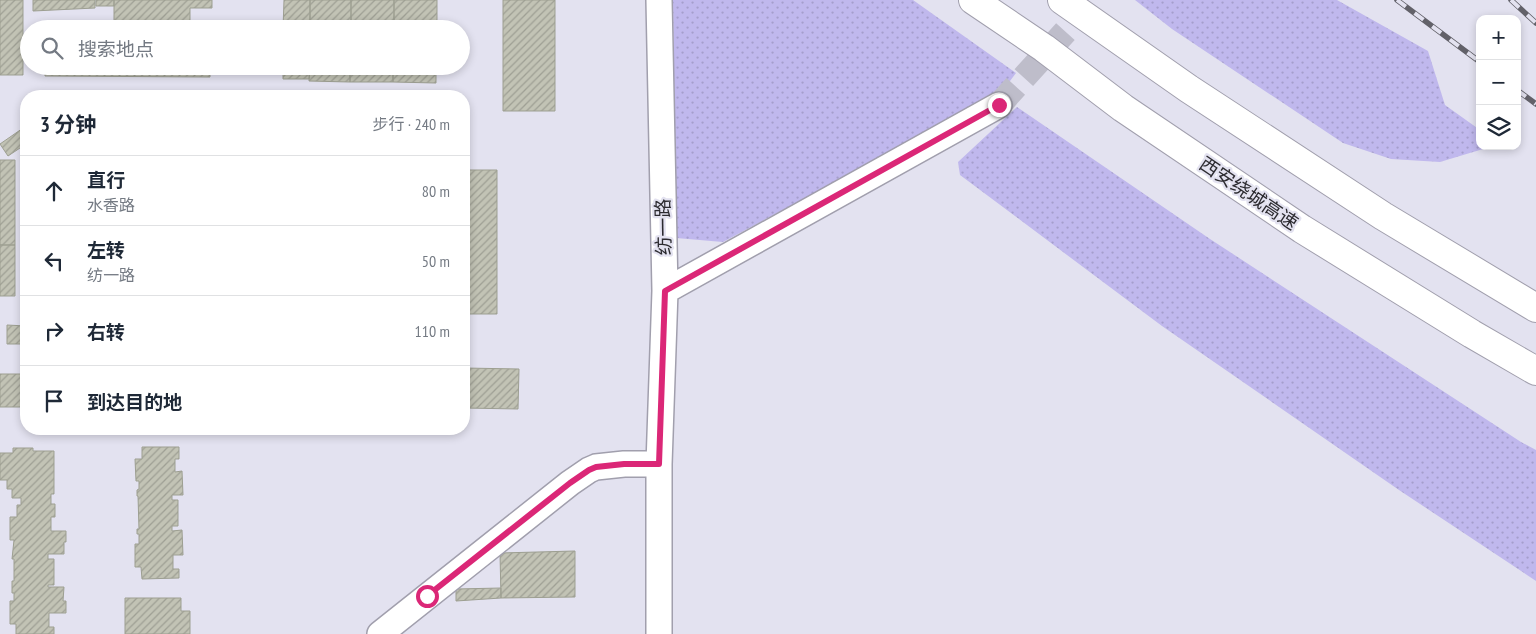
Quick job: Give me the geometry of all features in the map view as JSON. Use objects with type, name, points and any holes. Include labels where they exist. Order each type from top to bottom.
[{"type":"highway","name":"西安绕城高速","points":[[973,0],[1044,48],[1123,108],[1302,229],[1472,334],[1536,371]]},
{"type":"highway","points":[[1068,4],[1189,89],[1375,211],[1536,308]]},
{"type":"street","name":"纺一路","points":[[658,634],[659,464],[665,291],[659,0]]},
{"type":"street","points":[[665,291],[999,105]]},
{"type":"street","points":[[380,634],[570,483],[589,470],[608,465],[659,464]]},
{"type":"shaded area","points":[[673,0],[913,0],[1016,73],[1001,93],[723,242],[676,238]]},
{"type":"shaded area","points":[[1135,0],[1337,0],[1428,51],[1445,105],[1476,127],[1476,150],[1480,150],[1440,162],[1391,159],[1343,143],[1172,29]]},
{"type":"shaded area","points":[[1017,107],[1210,239],[1536,450],[1536,581],[1399,490],[1162,326],[960,175],[958,162]]},
{"type":"building","points":[[0,0],[23,0],[23,20],[20,20],[20,75],[0,75]]},
{"type":"building","points":[[33,0],[95,0],[95,8],[33,11]]},
{"type":"building","points":[[96,0],[114,0],[114,6],[96,6]]},
{"type":"building","points":[[114,0],[212,0],[212,8],[190,8],[190,20],[114,20]]},
{"type":"building","points":[[284,0],[310,0],[310,20],[283,20]]},
{"type":"building","points":[[310,0],[351,0],[351,20],[310,20]]},
{"type":"building","points":[[351,0],[394,0],[394,20],[351,20]]},
{"type":"building","points":[[394,0],[437,0],[437,20],[394,20]]},
{"type":"building","points":[[503,0],[555,0],[555,111],[503,111]]},
{"type":"building","points":[[210,75],[210,77],[45,76]]},
{"type":"building","points":[[283,75],[309,75],[309,79],[283,79]]},
{"type":"building","points":[[309,75],[350,75],[350,82],[309,81]]},
{"type":"building","points":[[350,75],[393,75],[393,82],[350,82]]},
{"type":"building","points":[[393,75],[436,75],[436,83],[393,82]]},
{"type":"building","points":[[20,130],[20,148],[8,156],[0,144]]},
{"type":"building","points":[[0,160],[15,160],[15,245],[0,245]]},
{"type":"building","points":[[470,170],[497,170],[497,314],[470,314]]},
{"type":"building","points":[[0,245],[15,245],[15,296],[0,296]]},
{"type":"building","points":[[7,325],[20,326],[20,344],[7,344]]},
{"type":"building","points":[[470,368],[519,369],[518,409],[470,408]]},
{"type":"building","points":[[0,374],[20,374],[20,407],[0,407]]},
{"type":"building","points":[[142,447],[179,447],[179,459],[175,459],[175,472],[182,471],[183,495],[172,495],[172,500],[178,500],[178,526],[172,526],[172,531],[182,530],[183,555],[173,555],[173,569],[179,569],[179,578],[142,579],[141,567],[135,567],[135,544],[139,544],[139,534],[137,534],[137,529],[139,529],[137,490],[139,489],[139,481],[136,481],[135,459],[142,459]]},
{"type":"building","points":[[13,448],[33,448],[33,451],[54,451],[54,494],[51,494],[51,504],[55,504],[55,517],[51,517],[51,531],[66,531],[66,542],[64,542],[64,554],[48,554],[48,559],[54,559],[54,585],[48,585],[48,587],[64,587],[63,601],[66,601],[66,613],[49,613],[49,627],[54,627],[54,634],[16,634],[16,624],[10,624],[10,601],[14,601],[12,581],[14,581],[14,559],[12,559],[14,540],[10,540],[10,517],[17,517],[17,505],[21,505],[21,498],[12,498],[12,489],[7,489],[7,480],[0,480],[0,453],[13,453]]},
{"type":"building","points":[[575,551],[575,597],[501,598],[500,553]]},
{"type":"building","points":[[501,588],[501,598],[456,601],[456,589]]},
{"type":"building","points":[[125,598],[181,598],[181,611],[190,611],[190,634],[125,634]]},
{"type":"tunnel","points":[[999,105],[1094,0]]},
{"type":"railway","points":[[1397,0],[1477,60]]},
{"type":"railway","points":[[1511,0],[1536,23]]},
{"type":"railway","points":[[1521,93],[1536,104]]},
{"type":"route","points":[[427,596],[589,470],[608,465],[659,464],[665,291],[999,105]]}]
